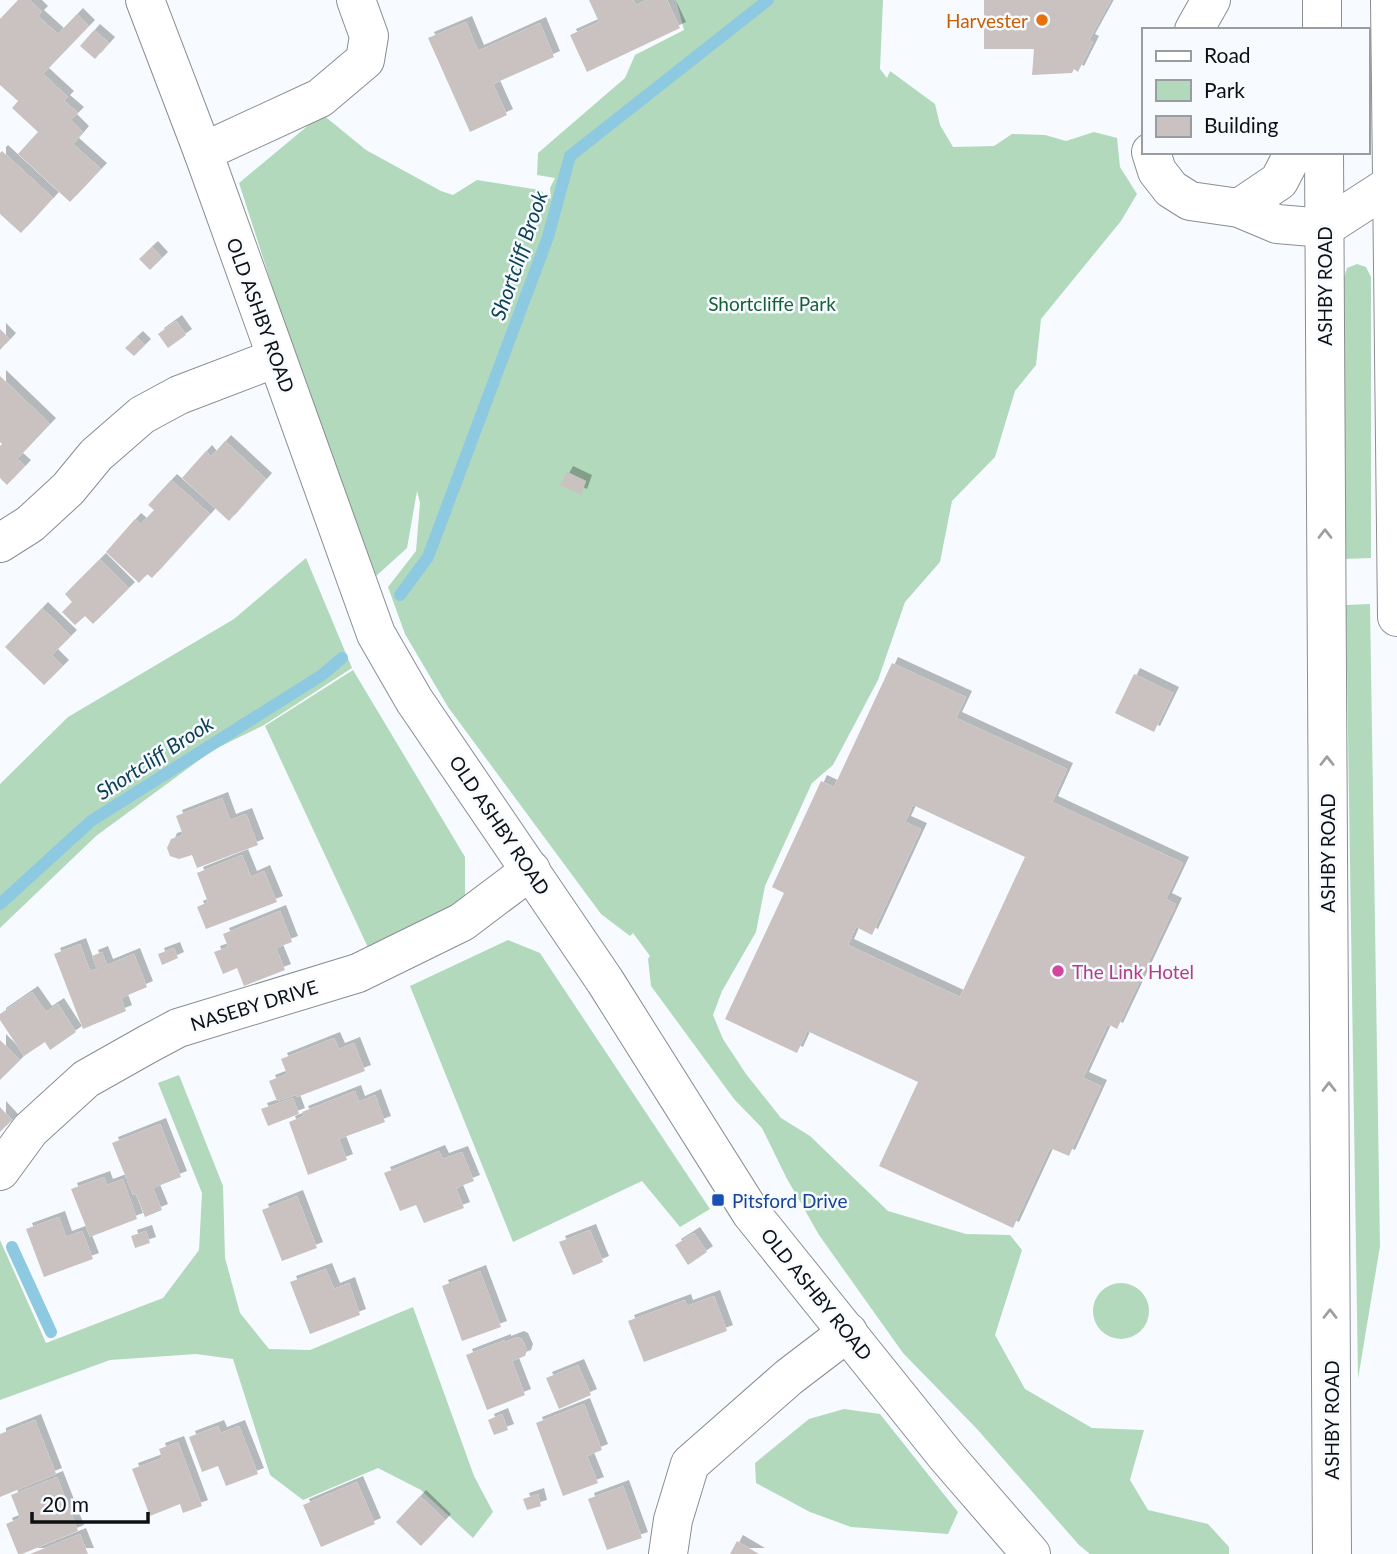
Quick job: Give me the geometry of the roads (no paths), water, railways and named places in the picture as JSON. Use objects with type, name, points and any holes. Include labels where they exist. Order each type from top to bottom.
[{"type":"street","name":"OLD ASHBY ROAD","points":[[145,0],[203,152],[376,634],[414,700],[605,981],[751,1213],[947,1457],[1031,1554]]},
{"type":"street","points":[[203,152],[320,98],[365,61],[369,36],[356,0]]},
{"type":"street","points":[[1195,28],[1211,0]]},
{"type":"street","points":[[1322,0],[1322,28]]},
{"type":"street","points":[[1391,0],[1397,617]]},
{"type":"street","points":[[1152,154],[1157,171],[1171,189],[1190,201],[1239,208],[1277,223],[1324,228],[1392,184]]},
{"type":"street","points":[[1239,208],[1279,181],[1293,154]]},
{"type":"street","name":"ASHBY ROAD","points":[[1324,154],[1332,1554]]},
{"type":"street","points":[[0,543],[30,524],[68,489],[96,455],[142,415],[179,395],[276,358]]},
{"type":"street","name":"NASEBY DRIVE","points":[[0,1171],[30,1130],[86,1079],[178,1028],[368,969],[462,922],[531,870]]},
{"type":"street","points":[[668,1554],[673,1520],[690,1464],[789,1377],[848,1332]]},
{"type":"waterway","name":"Shortcliff Brook","points":[[400,595],[428,557],[548,237],[570,156],[768,0]]},
{"type":"waterway","name":"Shortcliff Brook","points":[[0,904],[91,821],[322,675],[342,658]]},
{"type":"waterway","points":[[12,1247],[51,1332]]},
{"type":"place","name":"Harvester","points":[[1042,20]]},
{"type":"place","name":"The Link Hotel","points":[[1058,971]]},
{"type":"place","name":"Pitsford Drive","points":[[718,1200]]},
{"type":"park label","name":"Shortcliffe Park","points":[[772,303]]}]
